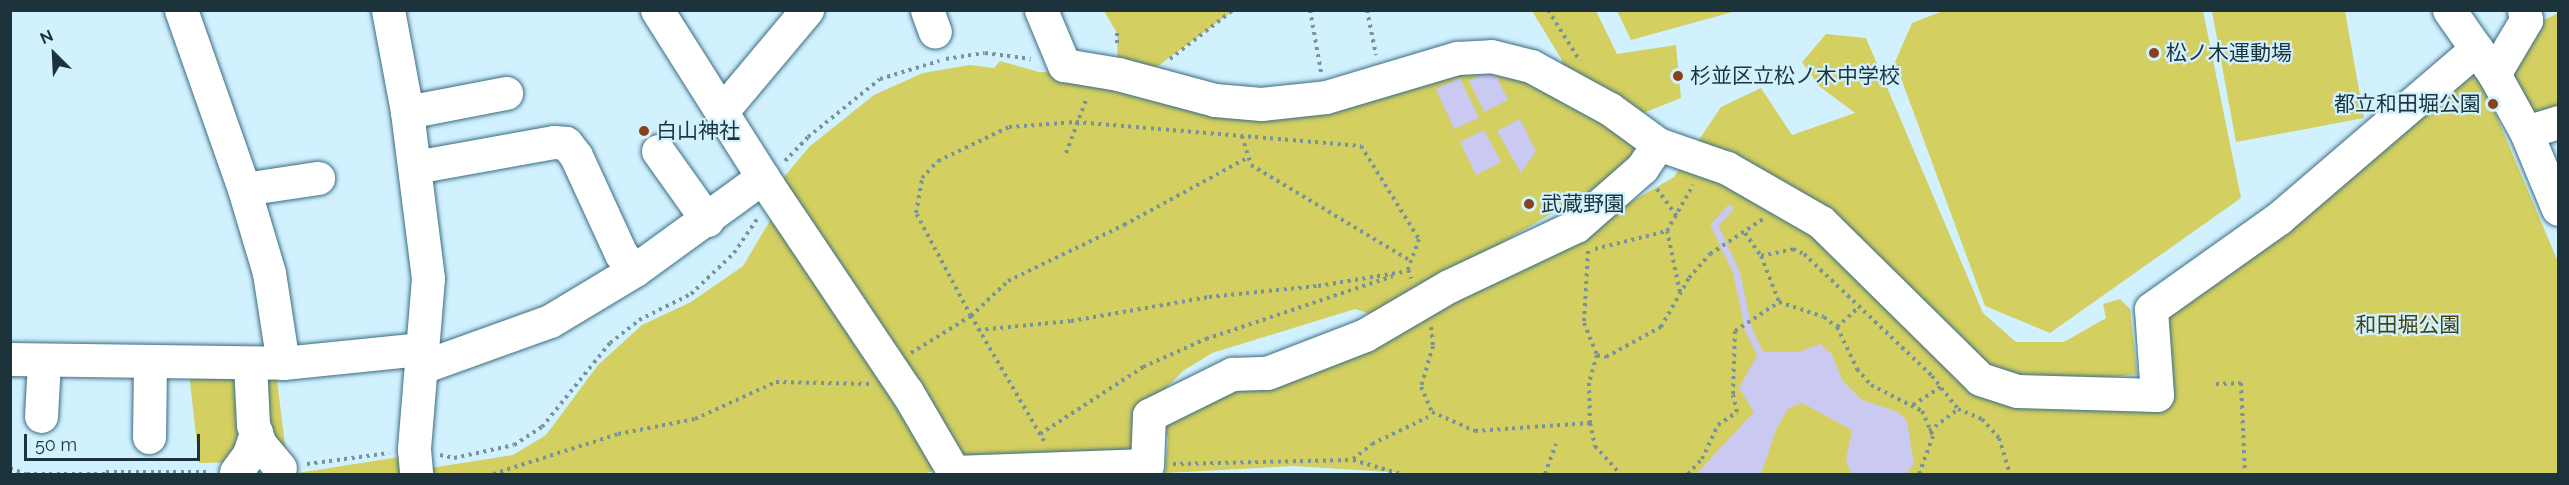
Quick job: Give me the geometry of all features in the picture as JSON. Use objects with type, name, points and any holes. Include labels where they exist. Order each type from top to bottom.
[{"type":"street","points":[[182,10],[244,189],[269,273],[284,363]]},
{"type":"street","points":[[388,10],[407,112],[428,278],[415,462]]},
{"type":"street","points":[[657,10],[723,110],[766,182],[896,375],[954,473],[1147,465],[1149,415],[1232,374],[1267,373],[1365,335],[1422,302],[1582,238],[1642,168],[1658,144]]},
{"type":"street","points":[[723,110],[807,10]]},
{"type":"street","points":[[1041,10],[1064,65],[1139,80],[1215,100],[1261,104],[1326,97],[1457,58],[1491,56],[1531,66],[1610,109],[1658,144],[1706,160],[1821,222],[1867,263],[1980,379],[2018,391],[2157,395],[2151,309],[2279,218],[2485,62],[2526,20],[2524,10]]},
{"type":"street","points":[[2449,10],[2485,62],[2526,132],[2559,208]]},
{"type":"street","points":[[407,112],[506,93]]},
{"type":"street","points":[[2526,132],[2559,122]]},
{"type":"street","points":[[415,167],[554,142],[566,143],[576,156],[621,254],[635,270]]},
{"type":"street","points":[[658,152],[707,220]]},
{"type":"street","points":[[244,189],[318,178]]},
{"type":"street","points":[[10,359],[44,362],[284,363],[422,358],[550,321],[635,270],[766,182]]},
{"type":"street","points":[[41,416],[44,362]]},
{"type":"street","points":[[149,437],[150,363]]},
{"type":"street","points":[[236,472],[249,454],[256,432],[250,363]]},
{"type":"street","points":[[256,432],[280,468]]},
{"type":"path","points":[[1139,80],[1195,42],[1233,10]]},
{"type":"path","points":[[1310,10],[1326,97]]},
{"type":"path","points":[[1367,10],[1381,80]]},
{"type":"path","points":[[415,462],[454,458],[514,446],[542,428],[610,343],[639,320],[691,294],[734,253],[759,216],[766,182],[808,137],[880,79],[944,59],[985,53],[1064,65]]},
{"type":"path","points":[[1066,153],[1076,122],[1100,71]]},
{"type":"path","points":[[1040,434],[1143,367],[1206,339],[1405,271],[1419,239],[1361,146],[1076,122],[1009,127],[938,161],[922,178],[916,213],[978,330],[1060,470]]},
{"type":"path","points":[[1242,136],[1251,165],[1411,261]]},
{"type":"path","points":[[493,474],[618,434],[695,419],[776,382],[896,375],[971,316],[1008,281],[1247,158]]},
{"type":"path","points":[[1680,292],[1667,231],[1706,160]]},
{"type":"path","points":[[1597,355],[1606,357],[1661,327],[1680,292],[1710,254],[1745,233],[1787,202]]},
{"type":"path","points":[[1620,474],[1595,446],[1590,423],[1589,383],[1597,355],[1584,322],[1582,238],[1667,231]]},
{"type":"path","points":[[1745,233],[1761,256],[1779,302]]},
{"type":"path","points":[[1761,256],[1793,249],[1804,254],[1941,387],[1958,409],[1982,419],[1999,438],[2010,474]]},
{"type":"path","points":[[978,330],[1071,321],[1209,297],[1318,286],[1405,271]]},
{"type":"path","points":[[1405,271],[1422,302],[1433,332],[1421,387],[1432,412],[1475,430],[1590,423]]},
{"type":"path","points":[[1688,474],[1702,459],[1718,425],[1737,412],[1733,394],[1735,331],[1779,302]]},
{"type":"path","points":[[1779,302],[1824,317],[1837,327],[1857,369],[1871,385],[1922,411],[1933,436],[1919,474]]},
{"type":"path","points":[[1837,327],[1858,308]]},
{"type":"path","points":[[2216,384],[2241,383],[2245,474]]},
{"type":"path","points":[[1913,405],[1941,387]]},
{"type":"path","points":[[1929,431],[1958,409]]},
{"type":"path","points":[[1353,460],[1372,444],[1428,417]]},
{"type":"path","points":[[1545,474],[1556,444]]},
{"type":"path","points":[[1147,465],[1280,459],[1353,460],[1401,474]]},
{"type":"path","points":[[10,468],[27,474],[106,474]]},
{"type":"green space","points":[[1104,11],[1233,11],[1139,80],[1118,74],[1117,33]]},
{"type":"green space","name":"和田堀公園","points":[[1532,11],[1596,11],[1617,54],[1676,45],[1681,98],[1615,124],[1641,148],[1617,175],[1498,245],[1619,209],[1674,177],[1721,107],[1761,88],[1792,135],[1855,113],[1819,86],[1802,62],[1826,34],[1866,38],[1983,313],[2016,342],[2064,342],[2106,318],[2103,304],[2120,299],[2130,309],[2137,374],[2104,378],[2165,406],[2162,311],[2299,220],[2472,76],[2480,77],[2558,262],[2558,474],[1421,474],[1294,466],[1165,473],[1168,439],[1163,423],[1370,314],[1355,309],[1212,353],[1183,371],[1141,413],[1139,450],[965,459],[781,181],[809,147],[874,95],[923,73],[970,65],[994,68],[1000,61],[1039,72],[1076,72],[1219,111],[1464,64],[1552,88],[1562,60]]},
{"type":"green space","points":[[1617,11],[1736,11],[1631,40]]},
{"type":"green space","points":[[1943,11],[2203,11],[2241,198],[2050,333],[1985,306],[1895,62],[1912,23]]},
{"type":"green space","points":[[2212,11],[2345,11],[2364,118],[2236,142]]},
{"type":"green space","points":[[2558,13],[2558,108],[2536,115],[2526,112],[2509,65],[2536,24]]},
{"type":"green space","points":[[774,214],[942,468],[923,474],[291,474],[406,456],[411,471],[513,455],[546,435],[598,365],[642,325],[691,302],[743,266]]},
{"type":"green space","points":[[189,372],[276,372],[287,461],[199,463]]},
{"type":"water","points":[[1493,69],[1508,100],[1484,112],[1469,81]]},
{"type":"water","points":[[1460,78],[1479,118],[1454,129],[1436,89]]},
{"type":"water","points":[[1520,119],[1536,151],[1521,173],[1497,131]]},
{"type":"water","points":[[1484,130],[1501,162],[1476,175],[1460,142]]},
{"type":"water","points":[[1820,344],[1832,354],[1842,380],[1862,400],[1898,412],[1907,421],[1914,464],[1906,474],[1851,474],[1846,459],[1852,430],[1802,403],[1789,408],[1777,427],[1761,474],[1696,474],[1754,412],[1739,388],[1759,352],[1798,352]]},
{"type":"waterway","points":[[1729,208],[1714,225],[1736,272],[1748,329],[1759,352]]},
{"type":"place","name":"松ノ木運動場","points":[[2154,53]]},
{"type":"place","name":"杉並区立松ノ木中学校","points":[[1678,76]]},
{"type":"place","name":"都立和田堀公園","points":[[2493,104]]},
{"type":"place","name":"白山神社","points":[[644,131]]},
{"type":"place","name":"武蔵野園","points":[[1529,204]]}]
